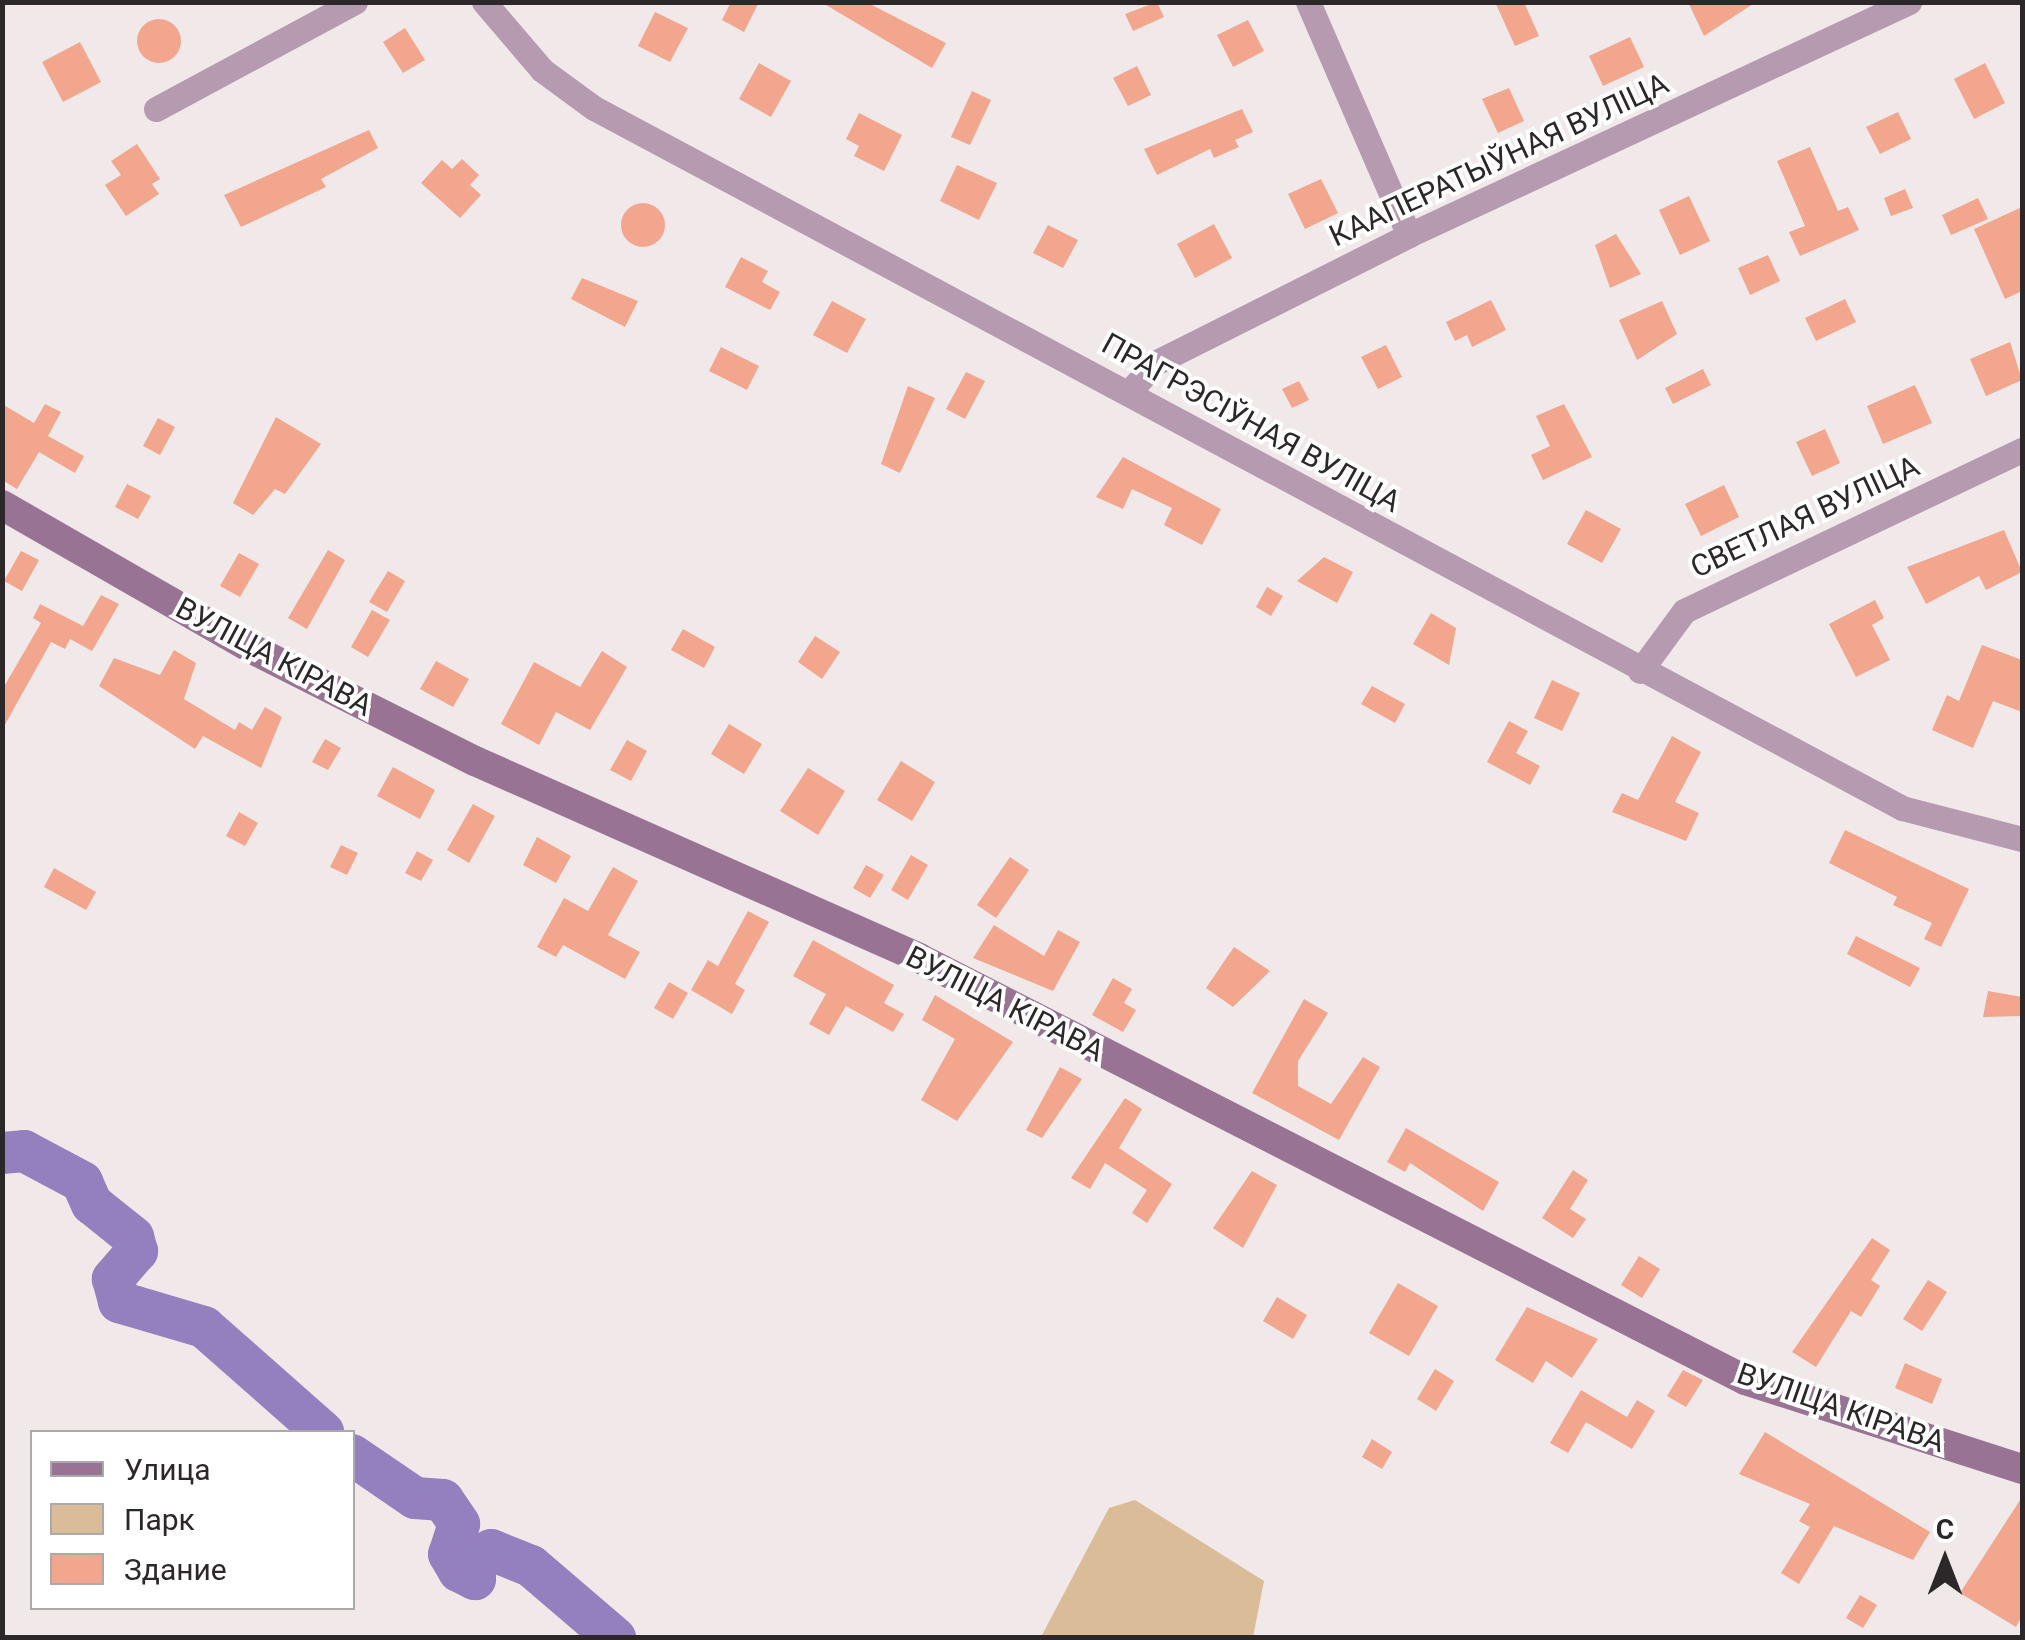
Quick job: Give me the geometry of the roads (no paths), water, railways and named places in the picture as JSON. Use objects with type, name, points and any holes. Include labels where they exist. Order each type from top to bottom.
[{"type":"street","points":[[156,109],[355,2]]},
{"type":"street","name":"ПРАГРЭСІЎНАЯ ВУЛІЦА","points":[[484,2],[542,70],[594,108],[1130,392],[1640,672],[1902,808],[2022,839]]},
{"type":"street","points":[[1308,2],[1409,235]]},
{"type":"street","name":"КААПЕРАТЫЎНАЯ ВУЛІЦА","points":[[1130,392],[1156,363],[1409,235],[1908,2]]},
{"type":"street","name":"СВЕТЛАЯ ВУЛІЦА","points":[[1640,672],[1684,611],[2022,450]]},
{"type":"street","name":"ВУЛІЦА КІРАВА","points":[[2,505],[424,736],[918,958],[1746,1380],[2022,1469]]},
{"type":"waterway","points":[[2,1153],[24,1151],[82,1182],[92,1204],[133,1237],[137,1251],[113,1279],[119,1302],[204,1327],[321,1430]]},
{"type":"waterway","points":[[355,1457],[415,1498],[443,1500],[459,1524],[449,1554],[459,1571],[475,1579],[474,1560],[491,1550],[531,1566],[615,1638]]}]
